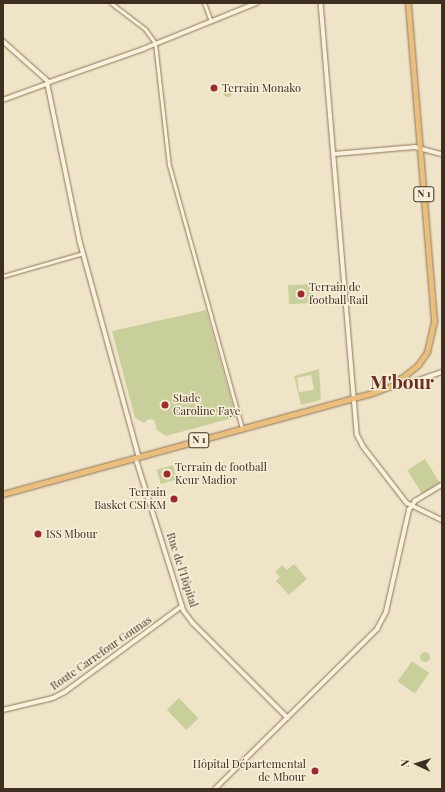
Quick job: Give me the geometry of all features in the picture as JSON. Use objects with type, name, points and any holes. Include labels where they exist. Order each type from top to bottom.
[{"type":"highway","name":"N 1","points":[[3,494],[354,398],[404,381],[418,365],[427,352],[434,321],[408,3]]},
{"type":"main road","points":[[3,100],[49,84],[257,3]]},
{"type":"main road","points":[[321,3],[354,398],[359,440],[411,506],[442,520]]},
{"type":"main road","points":[[3,41],[49,84]]},
{"type":"main road","name":"Rue de l'Hôpital","points":[[49,84],[83,253],[139,458],[182,606],[193,623],[288,718]]},
{"type":"main road","points":[[334,154],[420,147],[442,154]]},
{"type":"main road","points":[[404,381],[442,372]]},
{"type":"main road","points":[[215,789],[355,653],[380,625],[386,612],[411,506],[442,485]]},
{"type":"main road","name":"Route Carrefour Gounas","points":[[3,710],[53,698],[65,692],[182,606]]},
{"type":"street","points":[[111,3],[145,29],[156,43],[169,165],[242,429]]},
{"type":"street","points":[[204,3],[211,21]]},
{"type":"street","points":[[3,276],[83,253]]},
{"type":"green space","points":[[227,87],[232,92],[227,97],[222,92]]},
{"type":"green space","name":"Terrain de football Rail","points":[[312,284],[313,303],[289,304],[288,285]]},
{"type":"green space","name":"Stade Caroline Faye","points":[[206,310],[236,417],[166,436],[157,430],[154,420],[149,419],[144,423],[135,418],[112,331]]},
{"type":"green space","points":[[319,369],[321,400],[301,405],[294,376]],"holes":[[[311,375],[314,390],[299,392],[297,378]]]},
{"type":"green space","points":[[425,459],[440,483],[422,494],[407,470]]},
{"type":"green space","name":"Terrain de football Keur Madior","points":[[173,465],[177,479],[161,484],[157,470]]},
{"type":"green space","points":[[294,564],[307,579],[289,595],[276,581],[280,577],[275,572],[282,565],[287,570]]},
{"type":"green space","points":[[423,652],[427,652],[429,653],[429,661],[423,662],[420,659],[420,655]]},
{"type":"green space","points":[[412,661],[429,673],[415,694],[398,681]]},
{"type":"green space","points":[[179,698],[198,718],[186,730],[167,710]]},
{"type":"place","name":"Terrain Monako","points":[[214,88]]},
{"type":"place","name":"Terrain de football Rail","points":[[301,294]]},
{"type":"place","name":"Stade Caroline Faye","points":[[165,405]]},
{"type":"place","name":"Terrain de football Keur Madior","points":[[167,474]]},
{"type":"place","name":"Terrain Basket CSI KM","points":[[174,499]]},
{"type":"place","name":"ISS Mbour","points":[[38,534]]},
{"type":"place","name":"Hôpital Départemental de Mbour","points":[[315,771]]},
{"type":"district","name":"M'bour","points":[[402,382]]}]
